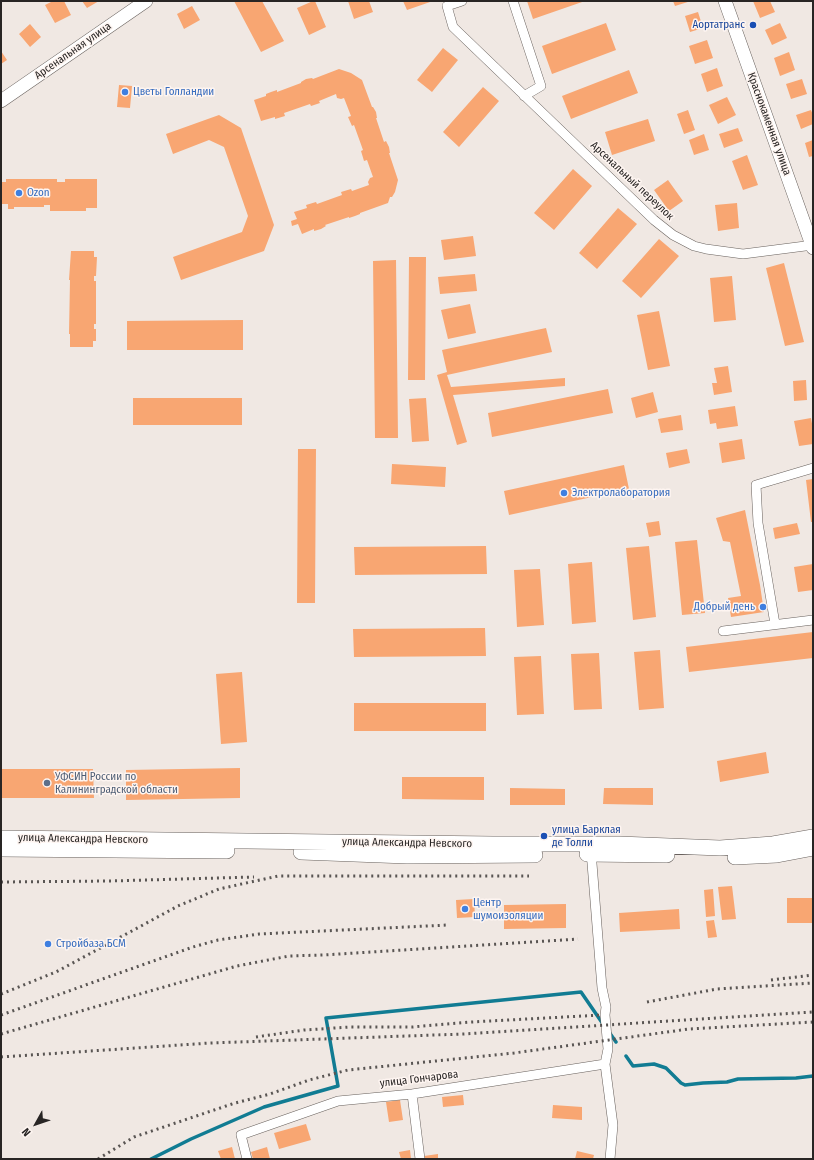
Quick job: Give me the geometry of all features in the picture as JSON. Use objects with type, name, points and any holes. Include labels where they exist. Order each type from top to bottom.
[{"type":"main road","name":"улица Александра Невского","points":[[1,838],[493,844],[591,849],[642,845],[720,848],[773,844],[813,837]]},
{"type":"main road","points":[[1,849],[292,851],[407,856],[591,849],[718,857],[777,855],[813,848]]},
{"type":"street","name":"Арсенальная улица","points":[[1,101],[146,1]]},
{"type":"street","name":"Арсенальный переулок","points":[[462,1],[447,6],[453,27],[654,220],[673,235],[694,246],[743,254],[813,246]]},
{"type":"street","points":[[513,1],[541,86],[524,96]]},
{"type":"street","name":"Краснокаменная улица","points":[[725,1],[813,246]]},
{"type":"street","points":[[776,624],[758,523],[756,486],[813,468]]},
{"type":"street","points":[[723,630],[813,620]]},
{"type":"street","points":[[591,849],[602,988],[606,1007],[608,1050],[605,1064],[613,1125],[610,1159]]},
{"type":"street","name":"улица Гончарова","points":[[247,1159],[240,1135],[338,1101],[412,1094],[605,1064]]},
{"type":"street","points":[[412,1094],[420,1159]]},
{"type":"building","points":[[53,1],[64,1],[71,15],[55,23],[45,5]]},
{"type":"building","points":[[82,1],[99,1],[87,8]]},
{"type":"building","points":[[234,1],[262,1],[284,41],[261,52]]},
{"type":"building","points":[[315,1],[326,27],[309,35],[297,8]]},
{"type":"building","points":[[348,1],[369,1],[373,12],[354,19]]},
{"type":"building","points":[[403,1],[433,1],[407,10]]},
{"type":"building","points":[[527,1],[585,1],[533,19]]},
{"type":"building","points":[[673,1],[691,1],[675,6]]},
{"type":"building","points":[[753,1],[770,1],[775,12],[760,18]]},
{"type":"building","points":[[192,6],[200,20],[184,29],[177,14]]},
{"type":"building","points":[[698,12],[703,28],[690,32],[685,16]]},
{"type":"building","points":[[606,23],[616,50],[552,74],[542,46]]},
{"type":"building","points":[[780,23],[787,38],[772,45],[765,30]]},
{"type":"building","points":[[30,24],[41,37],[30,47],[19,34]]},
{"type":"building","points":[[707,40],[713,58],[695,64],[689,46]]},
{"type":"building","points":[[443,48],[458,60],[432,92],[417,80]]},
{"type":"building","points":[[1,51],[7,60],[1,64]]},
{"type":"building","points":[[789,52],[795,70],[780,76],[774,58]]},
{"type":"building","points":[[717,68],[723,86],[707,92],[701,74]]},
{"type":"building","points":[[339,69],[351,73],[362,80],[372,107],[376,112],[376,118],[384,142],[386,141],[389,147],[389,153],[398,180],[395,192],[392,197],[390,197],[388,203],[355,216],[325,225],[326,226],[321,229],[314,231],[314,229],[302,234],[298,224],[292,226],[291,221],[297,219],[294,212],[307,208],[306,205],[316,202],[317,204],[342,195],[341,192],[351,189],[352,191],[369,185],[368,182],[370,178],[373,177],[367,160],[364,161],[361,151],[363,150],[354,125],[352,126],[348,117],[351,116],[344,98],[337,98],[336,94],[319,101],[320,103],[311,106],[310,104],[284,113],[285,116],[261,121],[254,100],[266,96],[266,94],[271,92],[277,90],[277,92],[301,83],[306,79],[313,79]]},
{"type":"building","points":[[629,70],[638,93],[571,119],[562,96]]},
{"type":"building","points":[[802,79],[807,94],[791,99],[786,84]]},
{"type":"building","points":[[119,85],[132,86],[130,108],[117,107]]},
{"type":"building","points":[[483,87],[499,101],[459,147],[443,132]]},
{"type":"building","points":[[727,97],[736,115],[718,124],[709,105]]},
{"type":"building","points":[[688,110],[695,130],[684,134],[677,114]]},
{"type":"building","points":[[811,110],[813,115],[813,124],[801,129],[796,115]]},
{"type":"building","points":[[219,115],[241,128],[274,225],[264,251],[181,280],[173,257],[242,232],[248,216],[224,147],[209,140],[173,154],[166,134]]},
{"type":"building","points":[[648,119],[655,141],[612,155],[605,132]]},
{"type":"building","points":[[738,128],[743,141],[724,148],[719,134]]},
{"type":"building","points":[[704,134],[709,150],[694,155],[689,140]]},
{"type":"building","points":[[813,140],[813,156],[809,157],[805,143]]},
{"type":"building","points":[[747,155],[758,185],[743,190],[732,161]]},
{"type":"building","points":[[573,169],[592,186],[554,230],[534,213]]},
{"type":"building","points":[[6,179],[57,179],[57,182],[65,182],[65,179],[97,179],[97,208],[86,208],[86,211],[50,211],[50,205],[44,205],[44,207],[14,207],[14,209],[8,209],[8,204],[1,204],[1,182],[6,182]]},
{"type":"building","points":[[668,180],[683,201],[669,211],[654,190]]},
{"type":"building","points":[[737,203],[739,228],[718,231],[715,205]]},
{"type":"building","points":[[618,208],[637,224],[597,269],[579,253]]},
{"type":"building","points":[[473,236],[476,256],[444,260],[441,240]]},
{"type":"building","points":[[659,239],[679,256],[641,298],[622,281]]},
{"type":"building","points":[[71,251],[94,251],[94,257],[97,257],[96,276],[94,276],[94,281],[96,281],[96,324],[94,324],[94,329],[96,329],[96,341],[93,341],[93,347],[70,347],[69,280]]},
{"type":"building","points":[[409,257],[426,257],[425,380],[408,380]]},
{"type":"building","points":[[396,260],[398,438],[375,438],[373,261]]},
{"type":"building","points":[[784,263],[804,342],[785,346],[766,268]]},
{"type":"building","points":[[475,274],[477,291],[440,294],[438,277]]},
{"type":"building","points":[[732,276],[736,320],[714,322],[710,278]]},
{"type":"building","points":[[470,304],[476,333],[448,339],[441,310]]},
{"type":"building","points":[[659,311],[670,366],[648,370],[637,315]]},
{"type":"building","points":[[243,320],[243,350],[127,350],[127,321]]},
{"type":"building","points":[[546,328],[552,352],[447,375],[451,387],[565,378],[565,386],[453,395],[467,442],[457,445],[437,375],[447,372],[442,350]]},
{"type":"building","points":[[728,366],[732,392],[714,395],[712,383],[717,383],[714,368]]},
{"type":"building","points":[[806,380],[807,400],[794,401],[793,381]]},
{"type":"building","points":[[608,389],[613,413],[492,437],[488,413]]},
{"type":"building","points":[[653,392],[658,412],[636,418],[631,398]]},
{"type":"building","points":[[133,398],[242,398],[242,425],[133,425]]},
{"type":"building","points":[[426,398],[429,441],[412,442],[409,399]]},
{"type":"building","points":[[735,406],[738,426],[717,429],[716,423],[710,424],[708,410]]},
{"type":"building","points":[[681,415],[683,430],[661,433],[658,419]]},
{"type":"building","points":[[811,418],[813,444],[799,446],[794,421]]},
{"type":"building","points":[[742,439],[745,459],[722,463],[719,443]]},
{"type":"building","points":[[298,449],[316,449],[315,603],[297,603]]},
{"type":"building","points":[[687,449],[690,463],[669,468],[666,453]]},
{"type":"building","points":[[392,464],[446,467],[445,487],[391,484]]},
{"type":"building","points":[[624,465],[629,489],[509,515],[504,491]]},
{"type":"building","points":[[813,479],[813,522],[811,522],[806,480]]},
{"type":"building","points":[[745,510],[764,612],[731,617],[728,598],[741,596],[730,542],[723,541],[716,518]]},
{"type":"building","points":[[659,521],[661,535],[649,537],[646,523]]},
{"type":"building","points":[[797,523],[800,534],[775,539],[773,528]]},
{"type":"building","points":[[697,540],[705,613],[682,615],[675,542]]},
{"type":"building","points":[[486,546],[487,574],[355,575],[354,547]]},
{"type":"building","points":[[649,546],[656,617],[633,620],[626,548]]},
{"type":"building","points":[[592,562],[596,622],[572,624],[568,564]]},
{"type":"building","points":[[813,564],[813,590],[798,592],[794,567]]},
{"type":"building","points":[[540,569],[544,625],[517,627],[514,570]]},
{"type":"building","points":[[485,628],[486,656],[354,657],[353,629]]},
{"type":"building","points":[[813,632],[813,658],[689,672],[686,647]]},
{"type":"building","points":[[660,650],[664,708],[639,710],[634,652]]},
{"type":"building","points":[[599,653],[602,709],[574,710],[571,654]]},
{"type":"building","points":[[541,656],[544,714],[517,715],[514,657]]},
{"type":"building","points":[[242,672],[247,742],[221,744],[216,674]]},
{"type":"building","points":[[354,703],[486,703],[486,731],[354,731]]},
{"type":"building","points":[[766,752],[769,773],[720,782],[717,761]]},
{"type":"building","points":[[240,768],[240,798],[126,800],[126,770]]},
{"type":"building","name":"УФСИН России по Калининградской области","points":[[1,769],[93,769],[94,798],[1,798]]},
{"type":"building","points":[[402,777],[484,777],[484,800],[402,799]]},
{"type":"building","points":[[510,788],[565,789],[565,805],[510,805]]},
{"type":"building","points":[[604,788],[653,788],[653,805],[603,804]]},
{"type":"building","points":[[732,886],[736,919],[722,920],[718,887]]},
{"type":"building","points":[[713,889],[715,916],[706,917],[704,890]]},
{"type":"building","points":[[787,898],[813,898],[813,923],[787,923]]},
{"type":"building","name":"Центр шумоизоляции","points":[[474,899],[475,917],[457,918],[456,900]]},
{"type":"building","points":[[566,904],[566,928],[504,929],[504,905]]},
{"type":"building","points":[[679,909],[680,929],[620,932],[619,913]]},
{"type":"building","points":[[714,920],[717,937],[708,938],[706,921]]},
{"type":"building","points":[[463,1095],[464,1105],[443,1107],[442,1097]]},
{"type":"building","points":[[400,1100],[403,1120],[389,1122],[386,1102]]},
{"type":"building","points":[[553,1105],[582,1107],[582,1120],[552,1118]]},
{"type":"building","points":[[306,1124],[311,1140],[279,1149],[274,1133]]},
{"type":"building","points":[[232,1147],[235,1159],[221,1159],[218,1151]]},
{"type":"building","points":[[267,1147],[270,1159],[253,1159],[251,1152]]},
{"type":"building","points":[[410,1150],[411,1159],[401,1159],[399,1152]]},
{"type":"building","points":[[577,1151],[594,1155],[593,1159],[575,1159]]},
{"type":"building","points":[[438,1154],[438,1159],[425,1159],[424,1156]]},
{"type":"waterway","points":[[151,1159],[191,1139],[264,1107],[338,1086],[326,1018],[581,992],[603,1024]]},
{"type":"waterway","points":[[609,1032],[616,1042]]},
{"type":"waterway","points":[[626,1056],[633,1066],[654,1064],[666,1068],[685,1085],[727,1082],[738,1079],[796,1078],[813,1076]]},
{"type":"railway","points":[[1,994],[56,972],[178,906],[219,889],[278,876],[529,876]]},
{"type":"railway","points":[[1,882],[254,877]]},
{"type":"railway","points":[[1,1015],[193,947],[218,940],[259,934],[448,925]]},
{"type":"railway","points":[[1,1034],[237,966],[289,956],[578,939]]},
{"type":"railway","points":[[771,980],[813,975]]},
{"type":"railway","points":[[647,1002],[717,989],[813,983]]},
{"type":"railway","points":[[1,1057],[210,1043],[463,1034],[813,1012]]},
{"type":"railway","points":[[256,1037],[304,1030],[351,1027],[412,1027],[471,1022],[602,1015]]},
{"type":"railway","points":[[98,1159],[134,1137],[235,1103],[270,1094],[309,1080],[348,1070],[514,1053],[689,1029],[813,1022]]},
{"type":"place","name":"Аортатранс","points":[[753,25]]},
{"type":"place","name":"Цветы Голландии","points":[[125,92]]},
{"type":"place","name":"Ozon","points":[[19,193]]},
{"type":"place","name":"Электролаборатория","points":[[564,493]]},
{"type":"place","name":"Добрый день","points":[[763,607]]},
{"type":"place","name":"УФСИН России по Калининградской области","points":[[47,783]]},
{"type":"place","name":"улица Барклая де Толли","points":[[544,836]]},
{"type":"place","name":"Центр шумоизоляции","points":[[465,909]]},
{"type":"place","name":"Стройбаза БСМ","points":[[48,944]]}]
